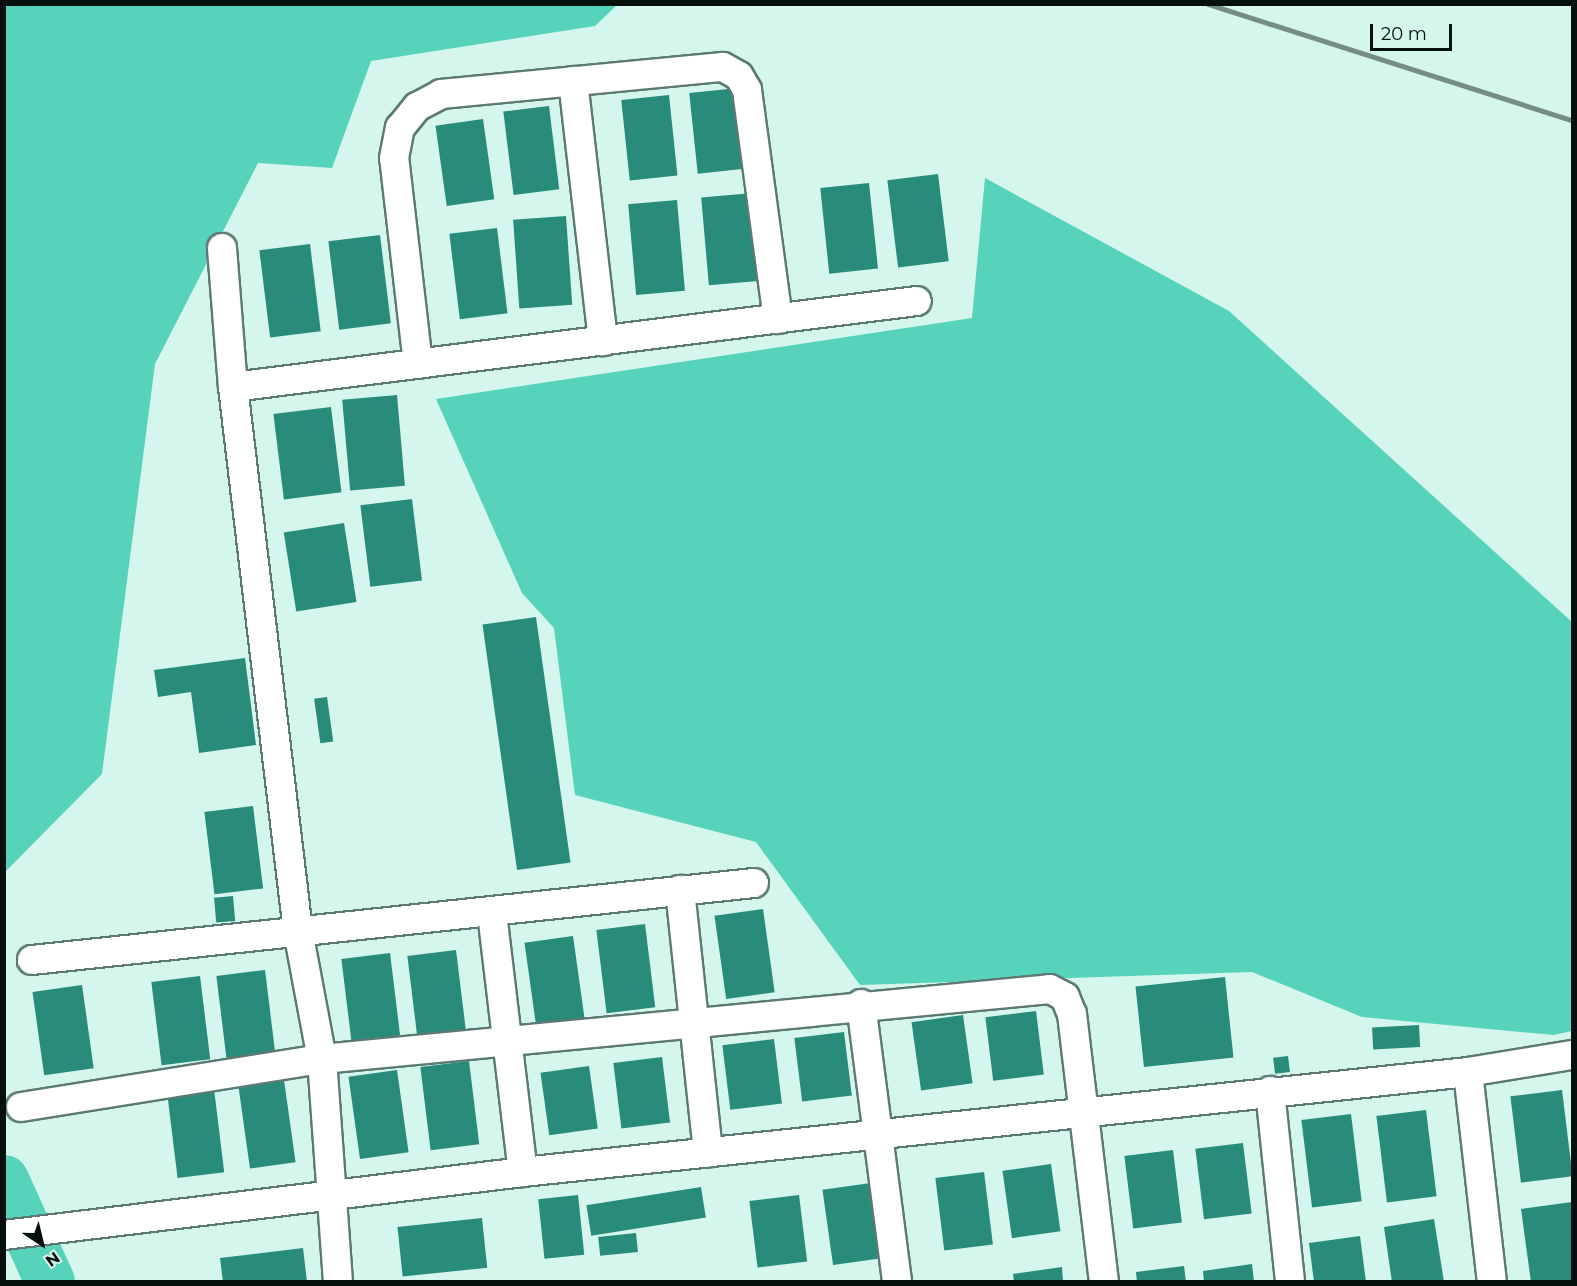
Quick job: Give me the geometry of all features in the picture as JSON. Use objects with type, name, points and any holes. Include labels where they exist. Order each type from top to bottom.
[{"type":"street","points":[[418,364],[394,158],[400,128],[417,107],[441,94],[723,67],[739,76],[747,90],[777,319]]},
{"type":"street","points":[[573,81],[603,340]]},
{"type":"street","points":[[222,248],[233,387],[298,931],[322,1059],[334,1195],[338,1281]]},
{"type":"street","points":[[233,387],[917,301]]},
{"type":"street","points":[[32,960],[754,884]]},
{"type":"street","points":[[680,890],[708,1153]]},
{"type":"street","points":[[492,913],[523,1172]]},
{"type":"street","points":[[21,1107],[322,1059],[507,1042],[694,1021],[1050,989],[1065,997],[1072,1014],[1086,1111],[1104,1281]]},
{"type":"street","points":[[861,1005],[897,1281]]},
{"type":"street","points":[[7,1235],[523,1172],[1270,1091],[1468,1072],[1572,1055]]},
{"type":"street","points":[[1468,1072],[1492,1281]]},
{"type":"street","points":[[1270,1091],[1290,1281]]},
{"type":"shaded area","points":[[5,5],[617,5],[595,26],[371,61],[332,168],[258,163],[155,364],[102,774],[5,872]]},
{"type":"shaded area","points":[[985,178],[1229,311],[1572,622],[1572,1031],[1554,1035],[1362,1017],[1252,972],[860,985],[756,842],[575,795],[554,628],[522,593],[436,399],[972,318]]},
{"type":"building","points":[[738,88],[746,169],[698,174],[689,93]]},
{"type":"building","points":[[669,95],[677,176],[630,181],[621,100]]},
{"type":"building","points":[[549,106],[559,189],[514,195],[503,112]]},
{"type":"building","points":[[483,119],[494,199],[447,206],[435,126]]},
{"type":"building","points":[[938,174],[949,261],[898,268],[887,180]]},
{"type":"building","points":[[869,183],[878,269],[829,274],[820,188]]},
{"type":"building","points":[[753,193],[761,281],[709,285],[701,198]]},
{"type":"building","points":[[677,200],[685,291],[636,295],[628,204]]},
{"type":"building","points":[[566,216],[572,305],[519,308],[513,220]]},
{"type":"building","points":[[497,228],[507,313],[460,319],[449,234]]},
{"type":"building","points":[[380,235],[391,323],[339,330],[328,241]]},
{"type":"building","points":[[310,244],[321,331],[270,338],[259,250]]},
{"type":"building","points":[[397,395],[405,486],[350,490],[342,400]]},
{"type":"building","points":[[331,407],[341,492],[284,499],[273,414]]},
{"type":"building","points":[[412,499],[422,580],[370,587],[360,505]]},
{"type":"building","points":[[344,523],[357,602],[296,612],[284,533]]},
{"type":"building","points":[[536,617],[571,863],[517,870],[483,625]]},
{"type":"building","points":[[245,658],[256,745],[199,753],[191,692],[158,697],[154,670]]},
{"type":"building","points":[[327,697],[333,742],[320,743],[314,699]]},
{"type":"building","points":[[253,806],[263,888],[214,894],[204,812]]},
{"type":"building","points":[[233,896],[235,921],[216,923],[214,898]]},
{"type":"building","points":[[763,909],[775,992],[726,999],[714,916]]},
{"type":"building","points":[[645,924],[655,1007],[607,1013],[596,930]]},
{"type":"building","points":[[573,936],[585,1019],[536,1026],[524,943]]},
{"type":"building","points":[[456,950],[466,1033],[418,1039],[407,956]]},
{"type":"building","points":[[390,953],[400,1036],[352,1042],[341,959]]},
{"type":"building","points":[[265,970],[275,1053],[227,1059],[216,976]]},
{"type":"building","points":[[200,976],[210,1059],[162,1065],[151,982]]},
{"type":"building","points":[[1225,977],[1233,1058],[1144,1067],[1135,986]]},
{"type":"building","points":[[82,985],[94,1068],[44,1075],[32,992]]},
{"type":"building","points":[[1036,1011],[1044,1075],[993,1081],[985,1017]]},
{"type":"building","points":[[963,1015],[973,1083],[921,1091],[912,1022]]},
{"type":"building","points":[[1419,1025],[1420,1047],[1373,1049],[1372,1027]]},
{"type":"building","points":[[844,1032],[852,1096],[802,1102],[794,1038]]},
{"type":"building","points":[[774,1039],[782,1104],[730,1110],[722,1045]]},
{"type":"building","points":[[1288,1056],[1290,1072],[1275,1074],[1273,1058]]},
{"type":"building","points":[[662,1057],[670,1123],[621,1128],[613,1063]]},
{"type":"building","points":[[469,1061],[479,1144],[431,1150],[420,1067]]},
{"type":"building","points":[[589,1066],[598,1128],[549,1135],[540,1073]]},
{"type":"building","points":[[397,1070],[409,1152],[360,1159],[348,1077]]},
{"type":"building","points":[[284,1080],[296,1162],[250,1169],[238,1086]]},
{"type":"building","points":[[214,1089],[224,1172],[178,1178],[167,1095]]},
{"type":"building","points":[[1562,1090],[1572,1176],[1521,1183],[1510,1096]]},
{"type":"building","points":[[1426,1110],[1437,1196],[1387,1202],[1376,1116]]},
{"type":"building","points":[[1351,1114],[1362,1201],[1312,1207],[1301,1120]]},
{"type":"building","points":[[1243,1143],[1252,1213],[1204,1219],[1195,1149]]},
{"type":"building","points":[[1173,1150],[1182,1222],[1133,1228],[1124,1156]]},
{"type":"building","points":[[1051,1164],[1060,1231],[1012,1238],[1002,1171]]},
{"type":"building","points":[[984,1172],[993,1244],[944,1250],[935,1178]]},
{"type":"building","points":[[871,1183],[882,1258],[833,1265],[822,1190]]},
{"type":"building","points":[[701,1187],[706,1218],[591,1236],[586,1205]]},
{"type":"building","points":[[578,1195],[584,1255],[544,1259],[538,1199]]},
{"type":"building","points":[[799,1195],[807,1262],[758,1268],[749,1201]]},
{"type":"building","points":[[1572,1202],[1572,1282],[1531,1282],[1521,1209]]},
{"type":"building","points":[[482,1218],[487,1268],[403,1277],[397,1227]]},
{"type":"building","points":[[1434,1219],[1444,1282],[1392,1282],[1384,1227]]},
{"type":"building","points":[[636,1233],[638,1252],[600,1256],[598,1237]]},
{"type":"building","points":[[1360,1236],[1366,1282],[1314,1282],[1309,1243]]},
{"type":"building","points":[[303,1248],[307,1282],[223,1282],[220,1258]]},
{"type":"building","points":[[1252,1264],[1254,1282],[1204,1282],[1203,1271]]},
{"type":"building","points":[[1184,1266],[1186,1282],[1137,1282],[1136,1272]]},
{"type":"building","points":[[1062,1267],[1063,1282],[1014,1282],[1013,1274]]},
{"type":"waterway","points":[[4,1180],[50,1282]]},
{"type":"railway","points":[[1208,4],[1572,120]]}]
